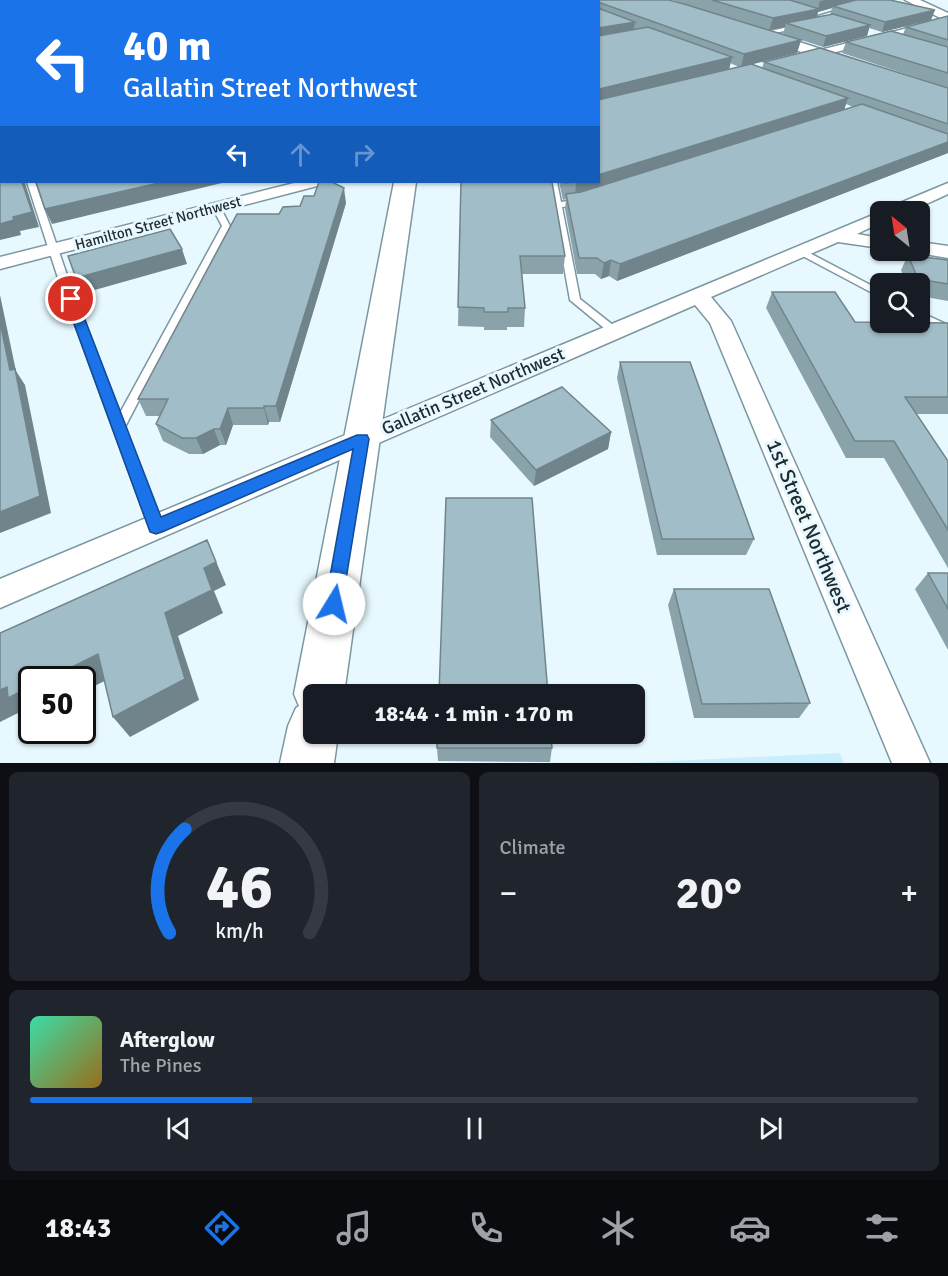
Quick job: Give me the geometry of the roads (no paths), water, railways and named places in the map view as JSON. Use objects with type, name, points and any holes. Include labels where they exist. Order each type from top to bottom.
[{"type":"main road","points":[[742,28],[872,71]]},
{"type":"main road","points":[[321,684],[405,183]]},
{"type":"main road","points":[[307,763],[311,744]]},
{"type":"street","points":[[911,0],[948,19]]},
{"type":"street","points":[[782,62],[948,19]]},
{"type":"street","name":"Hamilton Street Northwest","points":[[0,263],[305,183]]},
{"type":"street","points":[[919,201],[948,188]]},
{"type":"street","name":"Gallatin Street Northwest","points":[[0,594],[870,221]]},
{"type":"street","points":[[837,236],[870,241]]},
{"type":"street","points":[[930,249],[948,252]]},
{"type":"street","name":"1st Street Northwest","points":[[698,295],[720,321],[911,763]]},
{"type":"lane","points":[[816,20],[876,0]]},
{"type":"lane","points":[[808,14],[816,20],[826,21]]},
{"type":"lane","points":[[761,34],[806,25]]},
{"type":"lane","points":[[31,183],[156,527]]},
{"type":"lane","points":[[553,183],[575,300],[614,331]]},
{"type":"lane","points":[[558,205],[587,200]]},
{"type":"lane","points":[[118,426],[226,226],[216,207]]},
{"type":"lane","points":[[800,251],[870,289]]},
{"type":"lane","points":[[930,320],[948,329]]}]
